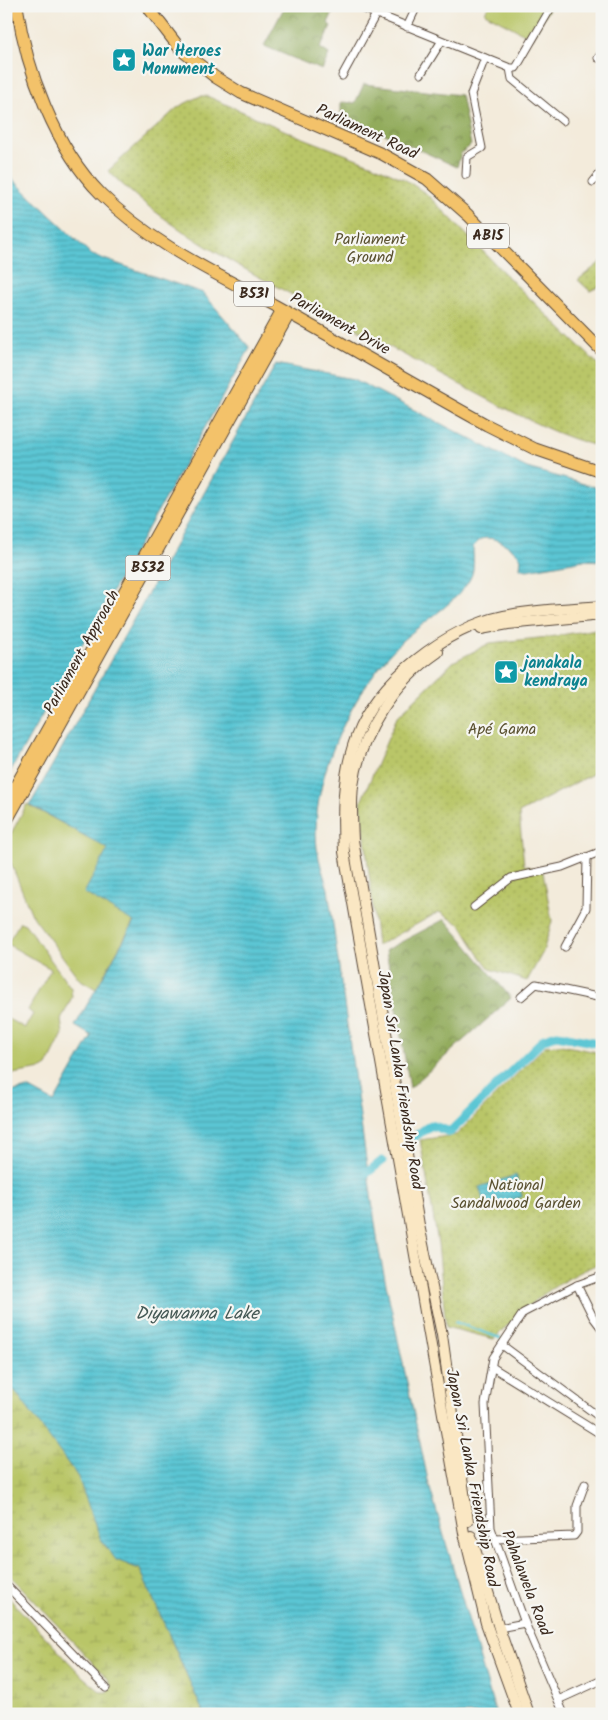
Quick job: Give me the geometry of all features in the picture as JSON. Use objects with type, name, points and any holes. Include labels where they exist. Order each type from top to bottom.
[{"type":"main road","name":"Parliament Drive","points":[[17,6],[23,43],[36,85],[71,157],[100,194],[162,244],[487,425],[535,449],[602,472]]},
{"type":"main road","name":"Parliament Road","points":[[147,6],[181,50],[234,90],[403,163],[427,179],[468,215],[602,351]]},
{"type":"main road","name":"Parliament Approach","points":[[6,804],[286,312]]},
{"type":"main road","name":"Parliament Approach","points":[[6,822],[286,312]]},
{"type":"main road","name":"Japan Sri Lanka Friendship Road","points":[[519,1714],[486,1623],[460,1515],[344,852],[341,805],[347,769],[356,736],[374,704],[399,674],[423,654],[476,624],[504,616],[602,606]]},
{"type":"main road","name":"Japan Sri Lanka Friendship Road","points":[[529,1714],[499,1628],[470,1532],[442,1335],[419,1225],[353,840],[353,784],[371,728],[404,681],[437,653],[482,628],[602,615]]},
{"type":"street","points":[[357,6],[441,42],[510,68],[516,68],[552,6]]},
{"type":"street","points":[[406,27],[417,6]]},
{"type":"street","points":[[342,76],[376,14]]},
{"type":"street","points":[[421,74],[441,42]]},
{"type":"street","points":[[466,175],[467,157],[482,148],[471,94],[485,58]]},
{"type":"street","points":[[510,68],[512,79],[563,120]]},
{"type":"street","points":[[593,182],[602,171]]},
{"type":"street","points":[[474,907],[511,878],[562,867],[602,851]]},
{"type":"street","points":[[565,947],[586,908],[587,857]]},
{"type":"street","points":[[521,997],[536,984],[602,998]]},
{"type":"street","name":"Pahalawela Road","points":[[564,1714],[525,1622],[491,1528],[485,1446],[485,1404],[493,1358],[524,1313],[577,1285],[602,1276]]},
{"type":"street","points":[[577,1285],[593,1317],[602,1329]]},
{"type":"street","points":[[502,1345],[602,1419]]},
{"type":"street","points":[[492,1367],[602,1435]]},
{"type":"street","points":[[495,1539],[574,1536],[577,1532],[577,1506],[586,1484]]},
{"type":"street","points":[[6,1585],[106,1688]]},
{"type":"street","points":[[499,1628],[525,1622]]},
{"type":"street","points":[[558,1700],[602,1680]]},
{"type":"green space","points":[[285,6],[336,6],[328,23],[331,26],[320,48],[329,54],[322,70],[264,46]]},
{"type":"green space","points":[[488,6],[543,6],[549,9],[532,38],[485,13]]},
{"type":"green space","points":[[364,84],[461,95],[471,145],[461,153],[457,167],[341,114],[341,102],[355,103]]},
{"type":"green space","name":"Parliament Ground","points":[[200,96],[207,96],[293,134],[373,165],[404,179],[427,194],[515,284],[602,368],[602,447],[588,444],[535,423],[271,284],[202,244],[137,197],[108,171],[178,107]]},
{"type":"green space","points":[[602,261],[602,285],[590,291],[578,280]]},
{"type":"green space","name":"Apé Gama","points":[[602,628],[602,769],[519,813],[524,865],[543,872],[552,921],[543,952],[527,981],[490,969],[461,925],[439,912],[377,946],[361,802],[397,717],[453,662],[490,643],[549,637]]},
{"type":"green space","points":[[27,804],[109,849],[134,921],[96,989],[79,979],[32,915],[6,851],[6,843]]},
{"type":"green space","points":[[445,919],[511,998],[410,1088],[386,950]]},
{"type":"green space","points":[[20,922],[25,924],[71,988],[72,997],[61,1020],[63,1034],[47,1066],[42,1069],[6,1075],[6,1018],[25,1028],[33,1014],[28,1010],[51,969],[7,944]]},
{"type":"green space","name":"National Sandalwood Garden","points":[[561,1045],[602,1053],[602,1262],[556,1286],[519,1314],[494,1339],[446,1327],[438,1243],[420,1140],[456,1135],[545,1046]]},
{"type":"green space","points":[[6,1386],[15,1391],[77,1475],[90,1503],[103,1542],[111,1553],[123,1562],[140,1569],[204,1714],[6,1714],[6,1595],[83,1677],[101,1692],[107,1692],[111,1686],[108,1679],[6,1571]]},
{"type":"water","points":[[6,173],[92,255],[203,293],[250,348],[6,779]]},
{"type":"water","name":"Diyawanna Lake","points":[[276,364],[354,379],[527,468],[602,489],[602,561],[584,560],[527,570],[520,568],[521,558],[518,554],[498,540],[487,538],[478,541],[473,547],[473,570],[470,579],[463,589],[444,608],[404,639],[368,682],[352,708],[328,764],[320,793],[316,821],[317,848],[328,889],[379,1251],[429,1485],[496,1714],[204,1714],[140,1569],[116,1560],[100,1538],[78,1477],[15,1391],[6,1386],[6,1093],[28,1088],[54,1102],[92,1036],[75,1026],[134,922],[84,893],[108,849],[30,805]]},
{"type":"water","points":[[516,1175],[522,1197],[486,1209],[479,1187]]},
{"type":"waterway","points":[[410,1140],[431,1125],[450,1132],[544,1039],[557,1035],[602,1044]]},
{"type":"waterway","points":[[368,1172],[382,1161]]},
{"type":"waterway","points":[[455,1322],[500,1338]]},
{"type":"place","name":"War Heroes Monument","points":[[124,60]]},
{"type":"place","name":"janakala kendraya","points":[[506,672]]}]
